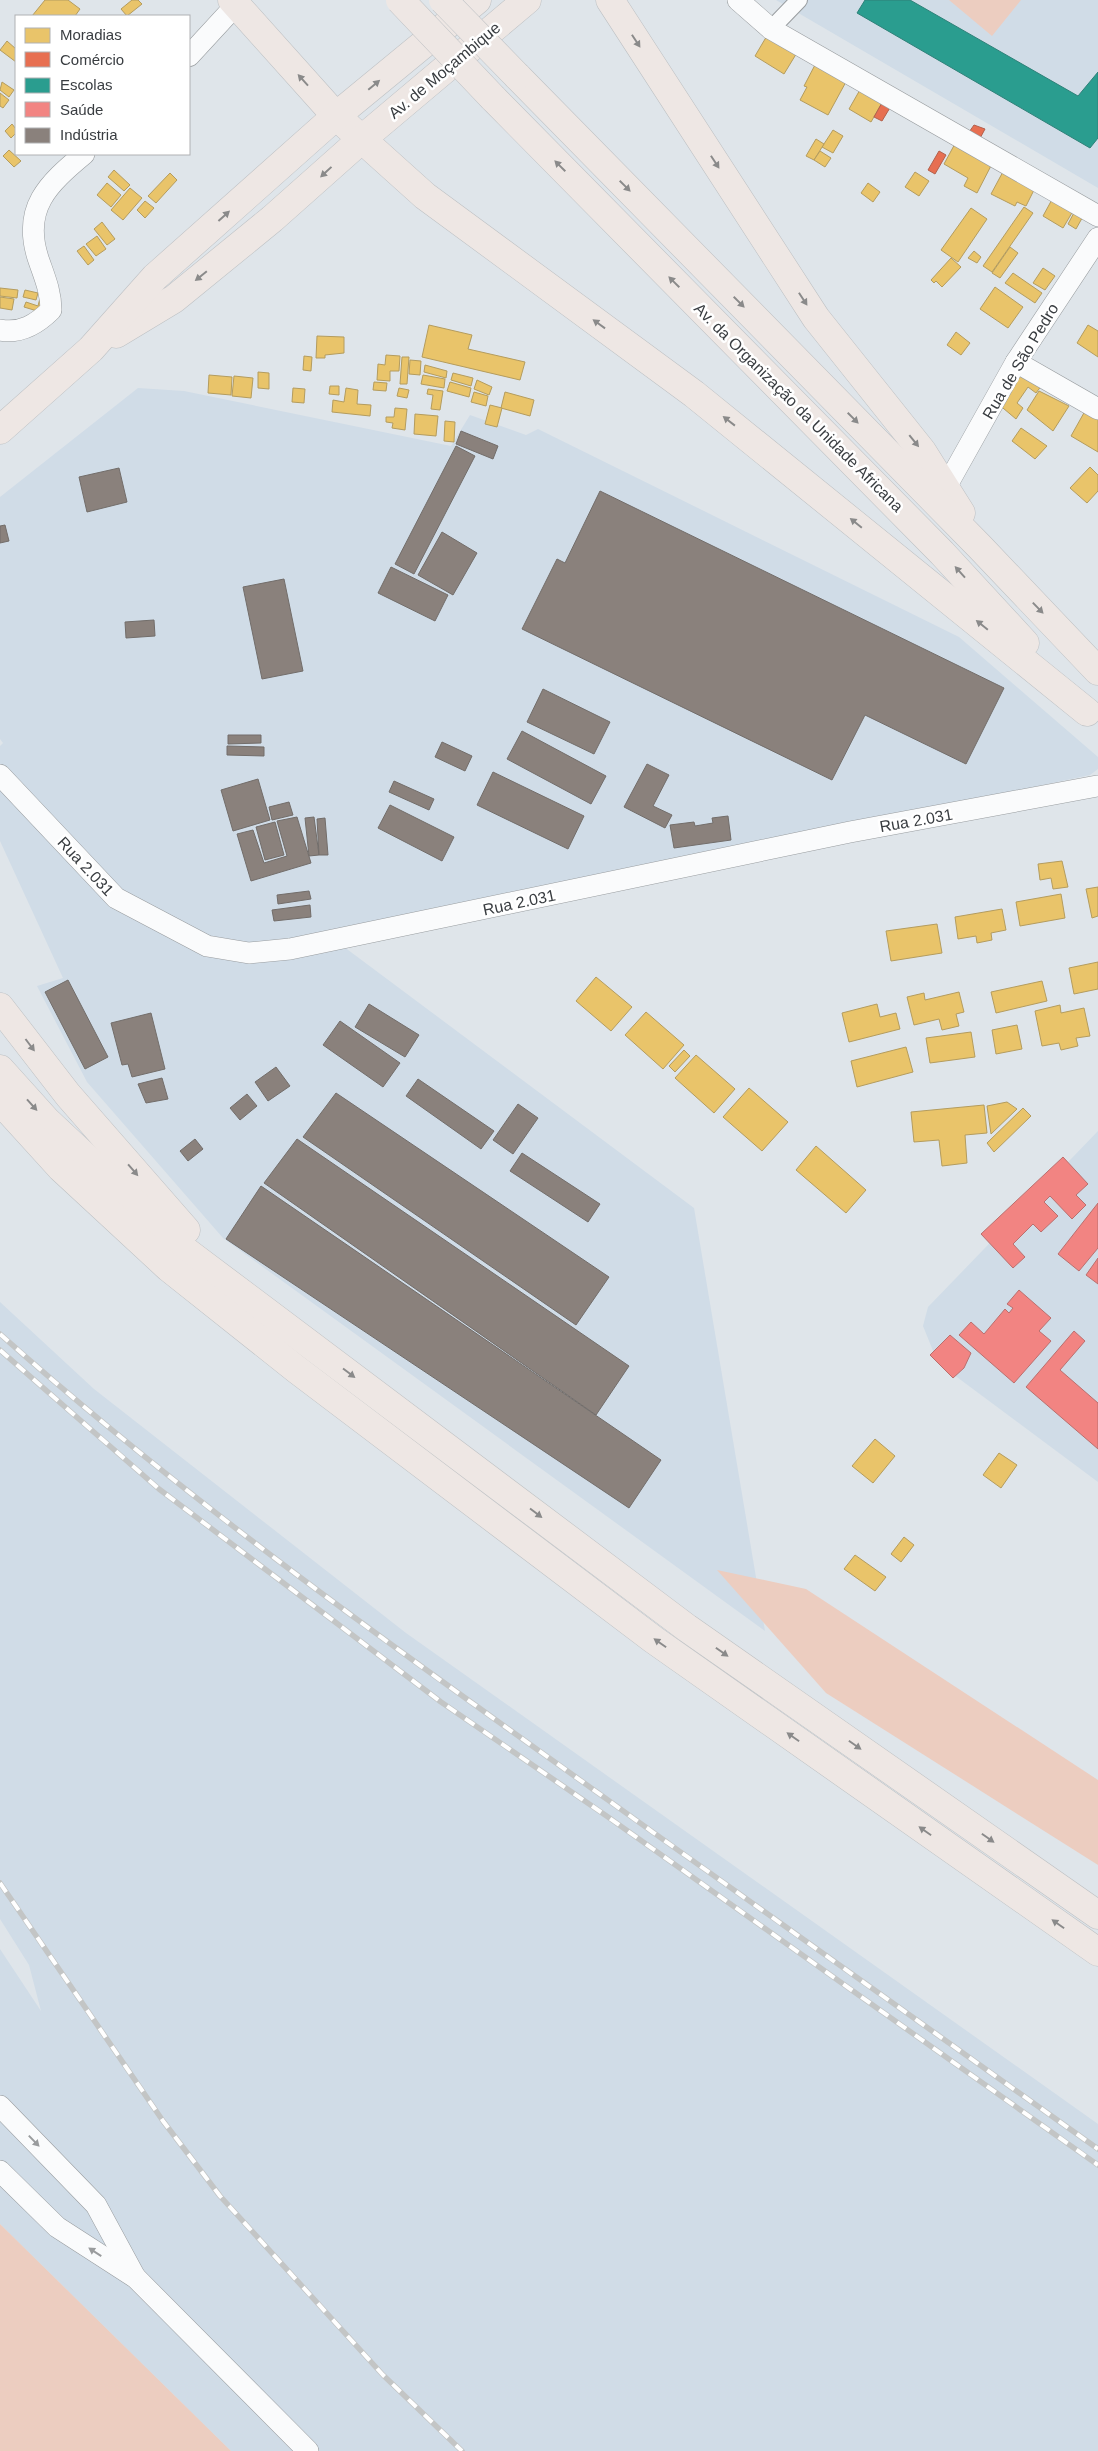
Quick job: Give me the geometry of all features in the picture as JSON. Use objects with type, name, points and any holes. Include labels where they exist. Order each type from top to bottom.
[{"type":"highway","name":"Av. da Organização da Unidade Africana","points":[[400,0],[493,98],[942,552],[1093,717]]},
{"type":"highway","name":"Av. da Organização da Unidade Africana","points":[[443,0],[980,547],[1098,671]]},
{"type":"highway","name":"Av. de Moçambique","points":[[91,349],[155,277],[336,116],[477,0]]},
{"type":"highway","name":"Av. de Moçambique","points":[[91,349],[174,299],[279,214],[362,139],[527,0]]},
{"type":"highway","points":[[610,0],[816,318],[922,451],[946,487],[980,547]]},
{"type":"highway","points":[[234,3],[336,116],[426,196],[709,406],[1093,717]]},
{"type":"highway","points":[[0,430],[91,349]]},
{"type":"highway","points":[[0,1006],[68,1095],[187,1231],[310,1344]]},
{"type":"highway","points":[[0,1068],[46,1120],[186,1252],[687,1628],[1098,1915]]},
{"type":"highway","points":[[0,1101],[61,1168],[169,1268],[296,1369],[654,1640],[1098,1952]]},
{"type":"street","points":[[738,0],[771,29],[1098,216]]},
{"type":"street","points":[[771,29],[799,0]]},
{"type":"street","points":[[190,55],[234,3]]},
{"type":"street","points":[[0,330],[23,329],[38,323],[51,310],[51,294],[35,247],[32,225],[33,216],[35,208],[62,172],[83,155]]},
{"type":"street","name":"Rua de São Pedro","points":[[946,487],[1016,362],[1098,238]]},
{"type":"street","points":[[1016,362],[1098,410]]},
{"type":"street","name":"Rua 2.031","points":[[0,775],[116,898],[207,946],[249,953],[290,949],[850,832],[1097,786]]},
{"type":"street","points":[[0,2106],[96,2205],[136,2278]]},
{"type":"street","points":[[0,2170],[57,2227],[136,2278],[308,2451]]},
{"type":"shaded area","points":[[776,0],[1098,0],[1098,188]]},
{"type":"shaded area","points":[[949,0],[1021,0],[992,36]]},
{"type":"shaded area","points":[[138,388],[184,391],[451,446],[470,415],[526,435],[538,429],[959,637],[1098,757],[1098,769],[1090,775],[524,895],[324,932],[694,1208],[765,1631],[223,1238],[87,1082],[37,986],[63,978],[0,841],[0,746],[3,743],[0,739],[0,497]]},
{"type":"shaded area","points":[[1098,1131],[1098,1482],[938,1363],[923,1326],[928,1307]]},
{"type":"shaded area","points":[[0,1302],[94,1389],[406,1633],[1098,2124],[1098,2451],[231,2451],[0,2224],[0,1949],[41,2011],[29,1965],[0,1919]]},
{"type":"shaded area","points":[[717,1570],[806,1589],[1098,1780],[1098,1865],[826,1693]]},
{"type":"shaded area","points":[[0,2224],[231,2451],[0,2451]]},
{"type":"building: Moradias","points":[[45,0],[68,0],[80,9],[76,15],[33,15]]},
{"type":"building: Moradias","points":[[132,0],[138,0],[142,4],[128,15],[121,9]]},
{"type":"building: Moradias","points":[[768,34],[798,51],[784,74],[755,56]]},
{"type":"building: Moradias","points":[[7,41],[15,48],[15,61],[0,50]]},
{"type":"building: Moradias","points":[[816,63],[847,80],[828,115],[800,100],[807,87],[804,86]]},
{"type":"building: Moradias","points":[[2,82],[14,90],[9,97],[0,90]]},
{"type":"building: Moradias","points":[[861,88],[883,101],[871,122],[849,109]]},
{"type":"building: Moradias","points":[[0,93],[9,100],[3,108],[0,106]]},
{"type":"building: Moradias","points":[[12,124],[15,128],[15,134],[11,138],[5,131]]},
{"type":"building: Moradias","points":[[833,130],[843,136],[833,153],[822,147]]},
{"type":"building: Moradias","points":[[816,139],[824,144],[814,160],[806,156]]},
{"type":"building: Moradias","points":[[957,140],[994,160],[977,193],[964,186],[968,178],[944,164]]},
{"type":"building: Moradias","points":[[9,150],[21,161],[14,167],[3,156]]},
{"type":"building: Moradias","points":[[820,151],[831,158],[825,167],[814,160]]},
{"type":"building: Moradias","points":[[1005,168],[1037,184],[1026,206],[1017,202],[1015,206],[991,194]]},
{"type":"building: Moradias","points":[[114,170],[130,185],[124,191],[108,177]]},
{"type":"building: Moradias","points":[[915,172],[929,181],[919,196],[905,187]]},
{"type":"building: Moradias","points":[[170,173],[177,180],[156,203],[148,196]]},
{"type":"building: Moradias","points":[[107,183],[121,195],[111,207],[97,195]]},
{"type":"building: Moradias","points":[[868,183],[880,192],[873,202],[861,193]]},
{"type":"building: Moradias","points":[[130,188],[142,198],[123,220],[111,210]]},
{"type":"building: Moradias","points":[[1055,194],[1076,206],[1063,228],[1043,216]]},
{"type":"building: Moradias","points":[[145,201],[154,208],[145,218],[137,210]]},
{"type":"building: Moradias","points":[[1024,207],[1033,213],[992,272],[983,266]]},
{"type":"building: Moradias","points":[[1077,207],[1086,211],[1076,229],[1068,224]]},
{"type":"building: Moradias","points":[[971,208],[987,219],[958,262],[941,250]]},
{"type":"building: Moradias","points":[[102,222],[115,239],[107,245],[94,229]]},
{"type":"building: Moradias","points":[[97,236],[106,249],[96,256],[86,244]]},
{"type":"building: Moradias","points":[[84,246],[94,260],[88,265],[77,251]]},
{"type":"building: Moradias","points":[[1010,247],[1018,253],[1000,278],[992,273]]},
{"type":"building: Moradias","points":[[974,251],[981,257],[977,263],[968,258]]},
{"type":"building: Moradias","points":[[951,258],[961,267],[942,287],[936,281],[934,283],[931,280]]},
{"type":"building: Moradias","points":[[1043,268],[1055,276],[1045,290],[1033,283]]},
{"type":"building: Moradias","points":[[1013,273],[1042,293],[1035,303],[1005,283]]},
{"type":"building: Moradias","points":[[995,287],[1023,307],[1008,328],[980,309]]},
{"type":"building: Moradias","points":[[0,288],[18,290],[17,298],[0,296]]},
{"type":"building: Moradias","points":[[25,290],[38,293],[36,300],[23,297]]},
{"type":"building: Moradias","points":[[0,297],[14,299],[12,310],[0,308]]},
{"type":"building: Moradias","points":[[40,298],[47,314],[24,307],[26,302],[38,306]]},
{"type":"building: Moradias","points":[[429,325],[472,335],[468,349],[525,362],[520,380],[422,357]]},
{"type":"building: Moradias","points":[[1088,325],[1098,331],[1098,357],[1077,343]]},
{"type":"building: Moradias","points":[[956,332],[970,343],[961,355],[947,345]]},
{"type":"building: Moradias","points":[[317,336],[344,337],[344,353],[325,355],[325,358],[316,358]]},
{"type":"building: Moradias","points":[[386,355],[400,356],[399,371],[390,371],[390,381],[377,380],[378,364],[385,365]]},
{"type":"building: Moradias","points":[[304,356],[312,357],[311,371],[303,370]]},
{"type":"building: Moradias","points":[[402,357],[409,357],[407,384],[400,384]]},
{"type":"building: Moradias","points":[[410,360],[421,361],[420,375],[409,374]]},
{"type":"building: Moradias","points":[[425,365],[447,371],[446,378],[424,372]]},
{"type":"building: Moradias","points":[[1019,370],[1042,385],[1036,393],[1028,387],[1017,403],[1023,408],[1016,419],[997,403]]},
{"type":"building: Moradias","points":[[258,372],[269,373],[269,389],[258,388]]},
{"type":"building: Moradias","points":[[453,373],[473,378],[471,386],[451,380]]},
{"type":"building: Moradias","points":[[209,375],[232,377],[231,395],[208,393]]},
{"type":"building: Moradias","points":[[423,375],[445,379],[444,388],[421,384]]},
{"type":"building: Moradias","points":[[234,376],[253,378],[251,398],[232,396]]},
{"type":"building: Moradias","points":[[477,380],[492,387],[489,395],[474,389]]},
{"type":"building: Moradias","points":[[374,382],[387,383],[386,391],[373,390]]},
{"type":"building: Moradias","points":[[450,382],[471,388],[469,397],[447,391]]},
{"type":"building: Moradias","points":[[330,386],[339,386],[339,395],[329,394]]},
{"type":"building: Moradias","points":[[293,388],[305,389],[304,403],[292,402]]},
{"type":"building: Moradias","points":[[346,388],[358,390],[357,404],[371,405],[370,416],[332,412],[333,400],[344,402]]},
{"type":"building: Moradias","points":[[399,388],[409,390],[407,398],[397,396]]},
{"type":"building: Moradias","points":[[428,389],[443,391],[440,410],[431,409],[433,395],[427,394]]},
{"type":"building: Moradias","points":[[1039,391],[1069,406],[1053,431],[1027,410]]},
{"type":"building: Moradias","points":[[474,392],[488,396],[486,406],[471,402]]},
{"type":"building: Moradias","points":[[505,392],[534,400],[530,416],[501,408]]},
{"type":"building: Moradias","points":[[490,405],[502,408],[497,427],[485,424]]},
{"type":"building: Moradias","points":[[395,408],[407,409],[405,430],[392,428],[393,423],[386,422],[386,417],[394,417]]},
{"type":"building: Moradias","points":[[1085,411],[1098,418],[1098,452],[1071,436]]},
{"type":"building: Moradias","points":[[415,414],[438,416],[436,436],[414,434]]},
{"type":"building: Moradias","points":[[445,421],[455,422],[454,442],[444,441]]},
{"type":"building: Moradias","points":[[1021,428],[1047,446],[1035,459],[1012,441]]},
{"type":"building: Moradias","points":[[1090,467],[1098,475],[1098,491],[1087,503],[1070,488]]},
{"type":"building: Moradias","points":[[1062,861],[1068,887],[1053,889],[1051,878],[1040,880],[1038,864]]},
{"type":"building: Moradias","points":[[1098,887],[1098,916],[1092,918],[1086,889]]},
{"type":"building: Moradias","points":[[1061,894],[1065,918],[1020,926],[1016,902]]},
{"type":"building: Moradias","points":[[1002,909],[1006,930],[991,933],[992,940],[977,943],[976,936],[958,939],[955,917]]},
{"type":"building: Moradias","points":[[937,924],[942,953],[891,961],[886,931]]},
{"type":"building: Moradias","points":[[1098,962],[1098,989],[1074,994],[1069,968]]},
{"type":"building: Moradias","points":[[596,977],[632,1007],[611,1031],[576,1001]]},
{"type":"building: Moradias","points":[[1042,981],[1047,1001],[996,1013],[991,992]]},
{"type":"building: Moradias","points":[[959,992],[964,1012],[956,1014],[959,1026],[942,1030],[939,1019],[914,1025],[907,997],[924,993],[925,1000]]},
{"type":"building: Moradias","points":[[877,1004],[880,1017],[896,1013],[900,1029],[849,1042],[842,1013]]},
{"type":"building: Moradias","points":[[1060,1005],[1061,1013],[1084,1008],[1090,1036],[1076,1038],[1078,1046],[1061,1050],[1059,1043],[1042,1046],[1035,1011]]},
{"type":"building: Moradias","points":[[646,1012],[684,1045],[663,1069],[625,1035]]},
{"type":"building: Moradias","points":[[1017,1025],[1022,1049],[996,1054],[992,1030]]},
{"type":"building: Moradias","points":[[971,1032],[975,1057],[930,1063],[926,1038]]},
{"type":"building: Moradias","points":[[906,1047],[913,1072],[857,1087],[851,1061]]},
{"type":"building: Moradias","points":[[684,1050],[690,1056],[675,1072],[669,1066]]},
{"type":"building: Moradias","points":[[696,1055],[735,1089],[714,1113],[675,1078]]},
{"type":"building: Moradias","points":[[749,1088],[788,1122],[762,1151],[723,1117]]},
{"type":"building: Moradias","points":[[1007,1102],[1017,1109],[991,1134],[987,1106]]},
{"type":"building: Moradias","points":[[984,1105],[987,1133],[965,1135],[967,1163],[942,1166],[939,1140],[914,1142],[911,1112]]},
{"type":"building: Moradias","points":[[1023,1108],[1031,1116],[994,1152],[987,1143]]},
{"type":"building: Moradias","points":[[816,1146],[866,1190],[846,1213],[796,1170]]},
{"type":"building: Moradias","points":[[875,1439],[895,1456],[873,1483],[852,1466]]},
{"type":"building: Moradias","points":[[999,1453],[1017,1465],[1001,1488],[983,1475]]},
{"type":"building: Moradias","points":[[904,1537],[914,1545],[901,1562],[891,1554]]},
{"type":"building: Moradias","points":[[855,1555],[886,1577],[875,1591],[844,1569]]},
{"type":"building: Comércio","points":[[883,101],[891,106],[882,121],[874,117]]},
{"type":"building: Comércio","points":[[974,125],[985,129],[978,142],[967,135]]},
{"type":"building: Comércio","points":[[939,151],[946,155],[935,174],[928,170]]},
{"type":"building: Escolas","points":[[865,0],[910,0],[1078,96],[1098,72],[1098,138],[1090,148],[857,13]]},
{"type":"building: Saúde","points":[[1063,1157],[1088,1184],[1076,1195],[1086,1205],[1072,1219],[1050,1196],[1044,1202],[1058,1216],[1041,1232],[1033,1224],[1013,1244],[1025,1257],[1013,1268],[981,1234]]},
{"type":"building: Saúde","points":[[1098,1203],[1098,1248],[1079,1271],[1058,1254]]},
{"type":"building: Saúde","points":[[1098,1258],[1098,1284],[1086,1275]]},
{"type":"building: Saúde","points":[[1019,1290],[1051,1318],[1039,1331],[1051,1341],[1014,1383],[959,1335],[971,1322],[984,1334],[1005,1309],[1009,1313],[1013,1308],[1007,1304]]},
{"type":"building: Saúde","points":[[1074,1331],[1085,1341],[1060,1370],[1098,1403],[1098,1449],[1026,1387]]},
{"type":"building: Saúde","points":[[950,1335],[971,1353],[964,1368],[953,1378],[930,1355]]},
{"type":"building: Indústria","points":[[461,431],[498,446],[493,459],[456,444]]},
{"type":"building: Indústria","points":[[456,446],[475,456],[414,574],[395,564]]},
{"type":"building: Indústria","points":[[119,468],[127,502],[87,512],[79,477]]},
{"type":"building: Indústria","points":[[600,491],[1004,688],[966,764],[865,715],[832,780],[522,629],[557,559],[565,563]]},
{"type":"building: Indústria","points":[[5,525],[9,541],[0,543],[0,526]]},
{"type":"building: Indústria","points":[[442,532],[477,553],[453,595],[418,575]]},
{"type":"building: Indústria","points":[[391,567],[448,595],[435,621],[378,593]]},
{"type":"building: Indústria","points":[[284,579],[303,671],[262,679],[243,587]]},
{"type":"building: Indústria","points":[[154,620],[155,636],[126,638],[125,622]]},
{"type":"building: Indústria","points":[[543,689],[610,722],[594,754],[527,722]]},
{"type":"building: Indústria","points":[[522,731],[606,776],[591,804],[507,759]]},
{"type":"building: Indústria","points":[[228,735],[261,735],[261,743],[228,744]]},
{"type":"building: Indústria","points":[[442,742],[472,756],[465,771],[435,757]]},
{"type":"building: Indústria","points":[[227,746],[264,747],[264,756],[227,755]]},
{"type":"building: Indústria","points":[[647,764],[669,775],[653,806],[672,815],[665,828],[624,807]]},
{"type":"building: Indústria","points":[[493,772],[584,816],[568,849],[477,805]]},
{"type":"building: Indústria","points":[[258,779],[270,820],[233,831],[221,790]]},
{"type":"building: Indústria","points":[[394,781],[434,799],[429,810],[389,792]]},
{"type":"building: Indústria","points":[[289,802],[293,815],[272,820],[269,807]]},
{"type":"building: Indústria","points":[[390,805],[454,837],[442,861],[378,828]]},
{"type":"building: Indústria","points":[[728,816],[731,840],[674,848],[670,825],[694,822],[695,826],[713,823],[712,818]]},
{"type":"building: Indústria","points":[[297,817],[311,863],[251,881],[237,834],[253,830],[264,863],[287,856],[277,821]]},
{"type":"building: Indústria","points":[[314,817],[319,855],[309,856],[305,818]]},
{"type":"building: Indústria","points":[[325,818],[328,855],[319,855],[317,819]]},
{"type":"building: Indústria","points":[[275,822],[284,855],[265,860],[256,827]]},
{"type":"building: Indústria","points":[[309,891],[311,899],[278,904],[277,895]]},
{"type":"building: Indústria","points":[[310,905],[311,917],[274,921],[272,910]]},
{"type":"building: Indústria","points":[[68,980],[108,1057],[85,1069],[45,992]]},
{"type":"building: Indústria","points":[[369,1004],[419,1035],[405,1057],[355,1027]]},
{"type":"building: Indústria","points":[[151,1013],[165,1069],[132,1077],[128,1064],[122,1065],[111,1023]]},
{"type":"building: Indústria","points":[[340,1021],[400,1063],[383,1087],[323,1045]]},
{"type":"building: Indústria","points":[[276,1067],[290,1086],[268,1101],[255,1082]]},
{"type":"building: Indústria","points":[[162,1078],[168,1099],[146,1103],[138,1084]]},
{"type":"building: Indústria","points":[[418,1079],[494,1131],[481,1149],[406,1096]]},
{"type":"building: Indústria","points":[[336,1093],[609,1277],[576,1325],[303,1137]]},
{"type":"building: Indústria","points":[[247,1094],[257,1106],[240,1120],[230,1108]]},
{"type":"building: Indústria","points":[[518,1104],[538,1118],[513,1154],[493,1140]]},
{"type":"building: Indústria","points":[[195,1139],[203,1149],[188,1161],[180,1151]]},
{"type":"building: Indústria","points":[[297,1139],[629,1366],[596,1415],[264,1183]]},
{"type":"building: Indústria","points":[[522,1153],[600,1204],[588,1222],[510,1171]]},
{"type":"building: Indústria","points":[[261,1186],[661,1460],[629,1508],[226,1239]]},
{"type":"railway","points":[[0,1334],[136,1449],[277,1560],[348,1613],[1098,2149]]},
{"type":"railway","points":[[0,1350],[159,1489],[441,1702],[608,1817],[1098,2165]]},
{"type":"railway","points":[[0,1883],[163,2121],[220,2196],[383,2375],[462,2451]]}]
